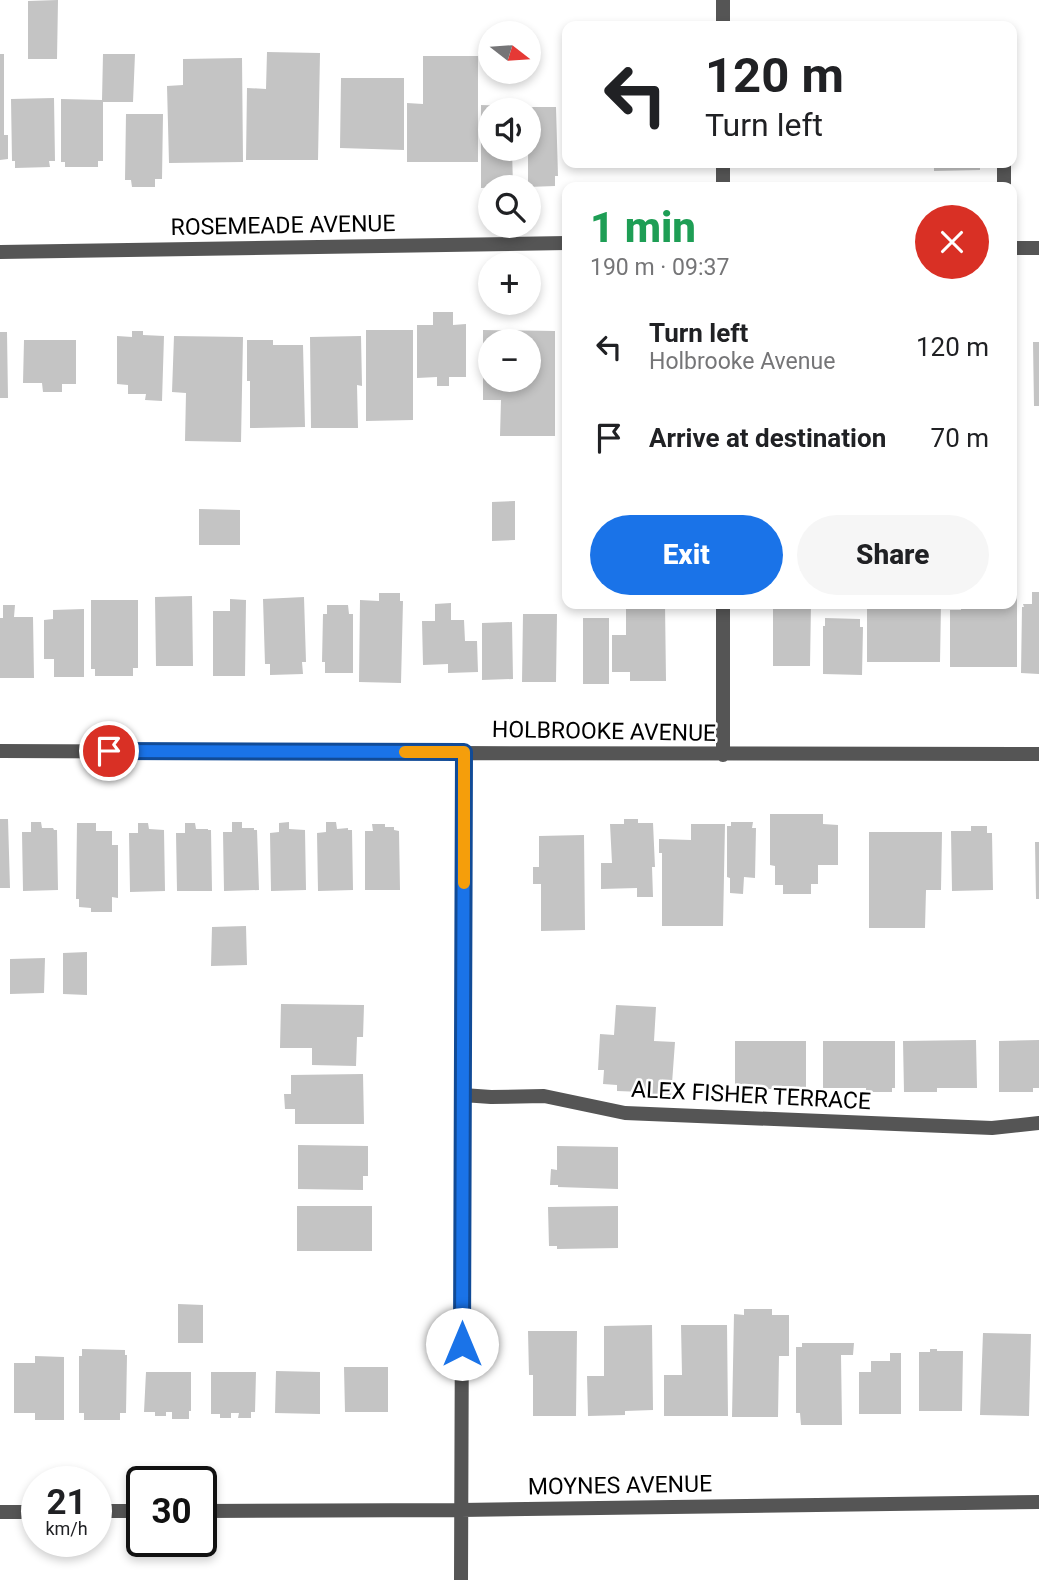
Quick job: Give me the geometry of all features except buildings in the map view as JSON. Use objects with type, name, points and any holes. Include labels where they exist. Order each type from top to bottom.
[{"type":"street","points":[[723,0],[723,21]]},
{"type":"street","name":"ROSEMEADE AVENUE","points":[[0,252],[562,243]]},
{"type":"street","points":[[1017,248],[1039,248]]},
{"type":"street","points":[[723,609],[723,755]]},
{"type":"street","name":"HOLBROOKE AVENUE","points":[[0,751],[1039,754]]},
{"type":"street","points":[[460,1580],[464,752]]},
{"type":"street","name":"ALEX FISHER TERRACE","points":[[463,1095],[544,1096],[625,1113],[992,1128],[1039,1123]]},
{"type":"street","name":"MOYNES AVENUE","points":[[217,1511],[1039,1502]]},
{"type":"street","points":[[0,1512],[21,1512]]},
{"type":"slow traffic","points":[[405,752],[464,752],[464,883]]},
{"type":"route","points":[[109,751],[464,752],[462,1344]]}]
